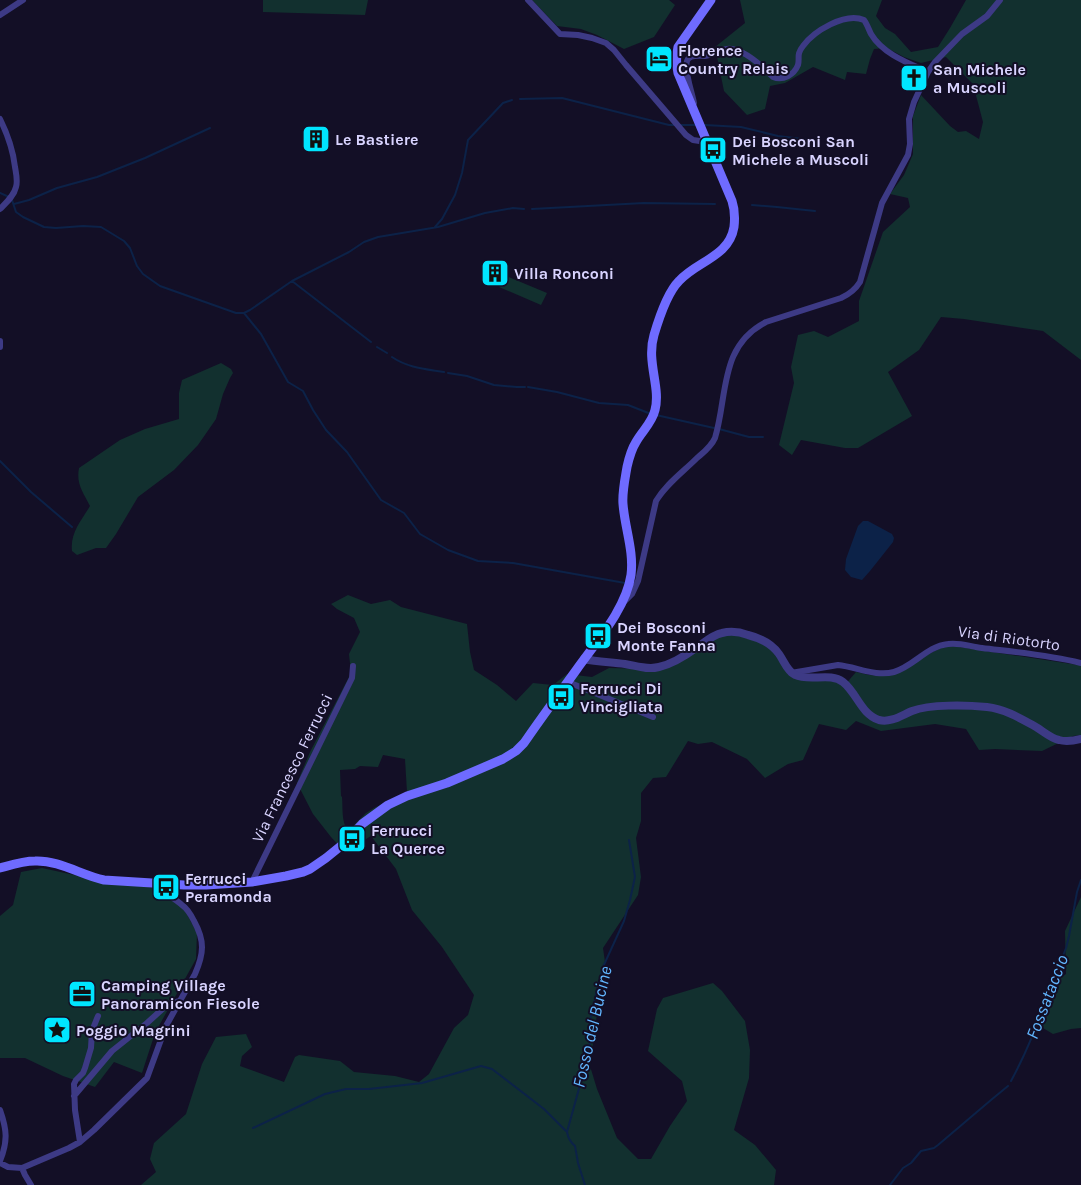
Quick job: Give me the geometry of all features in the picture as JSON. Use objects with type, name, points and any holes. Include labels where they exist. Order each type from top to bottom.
[{"type":"main road","points":[[0,868],[28,861],[41,861],[98,878],[192,885],[252,882],[295,874],[310,869],[335,851],[362,824],[388,805],[509,756],[524,743],[622,604],[630,582],[632,562],[623,501],[629,458],[635,443],[649,425],[654,414],[656,396],[652,343],[669,296],[680,279],[718,254],[724,248],[734,230],[734,208],[678,73],[676,64],[677,53],[682,41],[711,0]]},
{"type":"street","points":[[0,15],[22,0]]},
{"type":"street","points":[[528,0],[560,34],[578,35],[606,43],[677,125],[693,140],[706,142]]},
{"type":"street","points":[[622,604],[632,594],[638,582],[656,501],[668,485],[710,447],[716,438],[730,366],[743,340],[755,328],[766,322],[832,302],[855,289],[860,282],[882,203],[908,155],[910,144],[909,119],[914,102],[928,72],[962,34],[987,16],[1000,0]]},
{"type":"street","points":[[698,122],[687,70],[687,60],[689,57],[733,49],[746,54],[773,77],[777,79],[788,77],[798,64],[799,52],[804,45],[817,33],[829,25],[840,21],[861,18],[872,35],[887,50],[906,62],[928,72]]},
{"type":"street","points":[[0,119],[9,138],[16,171],[16,188],[7,203],[0,209]]},
{"type":"street","points":[[0,341],[0,347]]},
{"type":"street","points":[[584,659],[656,668],[682,657],[717,634],[736,632],[758,638],[770,645],[778,653],[791,673],[801,677],[840,680],[849,688],[863,708],[880,720],[894,719],[910,711],[926,707],[986,707],[1015,715],[1054,738],[1066,741],[1081,739]]},
{"type":"street","name":"Via di Riotorto","points":[[791,673],[838,665],[874,673],[894,672],[901,670],[929,651],[950,643],[1081,663]]},
{"type":"street","name":"Via Francesco Ferrucci","points":[[252,882],[352,678],[353,666]]},
{"type":"street","points":[[568,682],[653,718]]},
{"type":"street","points":[[0,1110],[7,1138],[0,1162],[8,1167],[22,1168],[80,1142],[146,1078],[166,1026],[198,966],[202,949],[202,936],[193,918],[183,905],[160,890],[153,883]]},
{"type":"street","points":[[74,1096],[112,1051],[168,1004],[180,1001]]},
{"type":"street","points":[[80,1142],[74,1096],[75,1082],[83,1074],[91,1048],[92,1031],[98,1016]]},
{"type":"street","points":[[22,1168],[31,1185]]},
{"type":"green space","points":[[263,0],[368,0],[365,15],[263,12]]},
{"type":"green space","points":[[532,0],[669,0],[675,5],[654,37],[624,49],[581,29],[557,26]]},
{"type":"green space","points":[[740,0],[882,0],[876,16],[885,28],[895,34],[911,52],[938,47],[966,0],[1081,0],[1081,360],[1043,331],[941,317],[919,350],[888,372],[912,416],[858,448],[845,448],[801,440],[792,455],[779,445],[794,383],[791,367],[798,335],[814,331],[828,337],[859,321],[859,301],[883,232],[910,207],[908,198],[890,194],[904,175],[913,154],[913,116],[921,95],[958,132],[966,131],[979,139],[983,122],[973,84],[946,57],[921,63],[887,48],[874,49],[866,74],[847,72],[845,80],[813,67],[785,83],[770,86],[765,109],[747,115],[724,91],[715,47],[745,23]]},
{"type":"green space","points":[[504,275],[547,293],[541,305],[499,287]]},
{"type":"green space","points":[[221,363],[231,369],[233,373],[223,394],[216,419],[198,445],[174,470],[138,497],[106,548],[96,548],[77,555],[72,551],[73,538],[77,527],[90,506],[79,483],[79,468],[120,440],[145,429],[179,419],[179,393],[182,380]]},
{"type":"green space","points":[[348,595],[371,604],[390,600],[401,607],[467,624],[474,670],[497,685],[516,701],[533,683],[553,685],[567,674],[592,677],[609,668],[655,669],[718,637],[730,634],[754,639],[771,649],[787,672],[835,681],[844,686],[856,672],[887,676],[941,648],[953,646],[1078,665],[1081,663],[1081,735],[1073,736],[1042,751],[979,750],[966,729],[935,724],[881,731],[856,721],[846,730],[819,724],[803,760],[788,764],[765,778],[747,759],[712,742],[698,744],[688,741],[666,777],[653,778],[641,793],[641,821],[636,838],[641,877],[638,895],[603,948],[605,962],[590,1066],[597,1089],[617,1138],[638,1159],[651,1159],[687,1101],[682,1081],[648,1051],[657,1009],[663,998],[713,983],[722,991],[745,1021],[750,1050],[749,1078],[734,1130],[755,1145],[776,1170],[774,1185],[141,1185],[156,1172],[150,1159],[154,1143],[186,1114],[202,1064],[216,1037],[246,1034],[252,1047],[242,1056],[240,1066],[284,1082],[295,1057],[299,1055],[340,1061],[354,1072],[395,1076],[419,1082],[429,1074],[454,1028],[468,1015],[474,995],[442,947],[412,910],[396,869],[371,836],[345,852],[313,814],[297,783],[310,752],[351,673],[349,654],[360,632],[354,618],[331,604]],"holes":[[[383,755],[405,759],[407,792],[366,813],[348,831],[343,819],[340,770],[355,769],[360,766],[378,767]]]},
{"type":"green space","points":[[42,868],[102,881],[154,888],[183,907],[197,933],[196,959],[155,1033],[142,1073],[114,1062],[95,1087],[63,1076],[25,1058],[0,1058],[0,916],[13,905],[21,872]]},
{"type":"green space","points":[[1081,897],[1081,1028],[1053,1034],[1038,1025],[1048,986],[1066,974],[1065,931]]},
{"type":"water","points":[[863,521],[868,521],[892,534],[894,538],[893,542],[862,580],[851,577],[845,570],[846,559],[858,526]]},
{"type":"waterway","points":[[520,99],[562,98],[675,125]]},
{"type":"waterway","points":[[435,227],[442,219],[455,195],[462,173],[468,140],[503,103],[512,100]]},
{"type":"waterway","points":[[680,125],[697,125]]},
{"type":"waterway","points":[[705,125],[741,127],[778,136],[811,140]]},
{"type":"waterway","points":[[14,204],[57,188],[97,177],[145,158],[210,128]]},
{"type":"waterway","points":[[0,193],[9,197]]},
{"type":"waterway","points":[[12,200],[16,212],[44,227],[101,227],[124,241],[130,248],[137,266],[143,274],[160,286],[236,313],[244,313],[250,310],[292,281],[349,252],[364,242],[378,237],[438,227],[485,213],[513,208],[524,209]]},
{"type":"waterway","points":[[532,209],[644,203],[715,204]]},
{"type":"waterway","points":[[752,205],[815,211]]},
{"type":"waterway","points":[[292,281],[371,342]]},
{"type":"waterway","points":[[244,313],[261,334],[288,382],[303,391],[326,430],[347,452],[381,500],[404,513],[420,534],[448,550],[478,561],[513,563],[625,583]]},
{"type":"waterway","points":[[377,347],[387,353]]},
{"type":"waterway","points":[[392,357],[411,366],[444,372]]},
{"type":"waterway","points":[[448,373],[467,376],[494,385],[525,387]]},
{"type":"waterway","points":[[528,387],[599,403],[628,405],[651,414]]},
{"type":"waterway","points":[[656,415],[714,428]]},
{"type":"waterway","points":[[719,429],[749,437],[763,437]]},
{"type":"waterway","points":[[0,461],[31,492],[72,527]]},
{"type":"waterway","name":"Fosso del Bucine","points":[[585,1185],[575,1146],[567,1132],[588,1056],[590,1020],[603,967],[624,921],[635,877],[629,840]]},
{"type":"waterway","name":"Fossataccio","points":[[1011,1081],[1034,1032],[1066,948],[1081,880]]},
{"type":"waterway","points":[[253,1128],[325,1094],[346,1089],[369,1089],[422,1083],[481,1066],[492,1069],[544,1109],[566,1131]]},
{"type":"waterway","name":"Fossataccio","points":[[890,1185],[903,1168],[911,1163],[921,1151],[934,1148],[1008,1086]]},
{"type":"place","name":"Florence Country Relais","points":[[659,59]]},
{"type":"place","name":"San Michele a Muscoli","points":[[914,78]]},
{"type":"place","name":"Le Bastiere","points":[[316,139]]},
{"type":"place","name":"Dei Bosconi San Michele a Muscoli","points":[[713,150]]},
{"type":"place","name":"Villa Ronconi","points":[[495,273]]},
{"type":"place","name":"Dei Bosconi Monte Fanna","points":[[598,636]]},
{"type":"place","name":"Ferrucci Di Vincigliata","points":[[561,697]]},
{"type":"place","name":"Ferrucci La Querce","points":[[352,839]]},
{"type":"place","name":"Ferrucci Peramonda","points":[[166,887]]},
{"type":"place","name":"Camping Village Panoramicon Fiesole","points":[[82,994]]},
{"type":"place","name":"Poggio Magrini","points":[[57,1030]]}]
